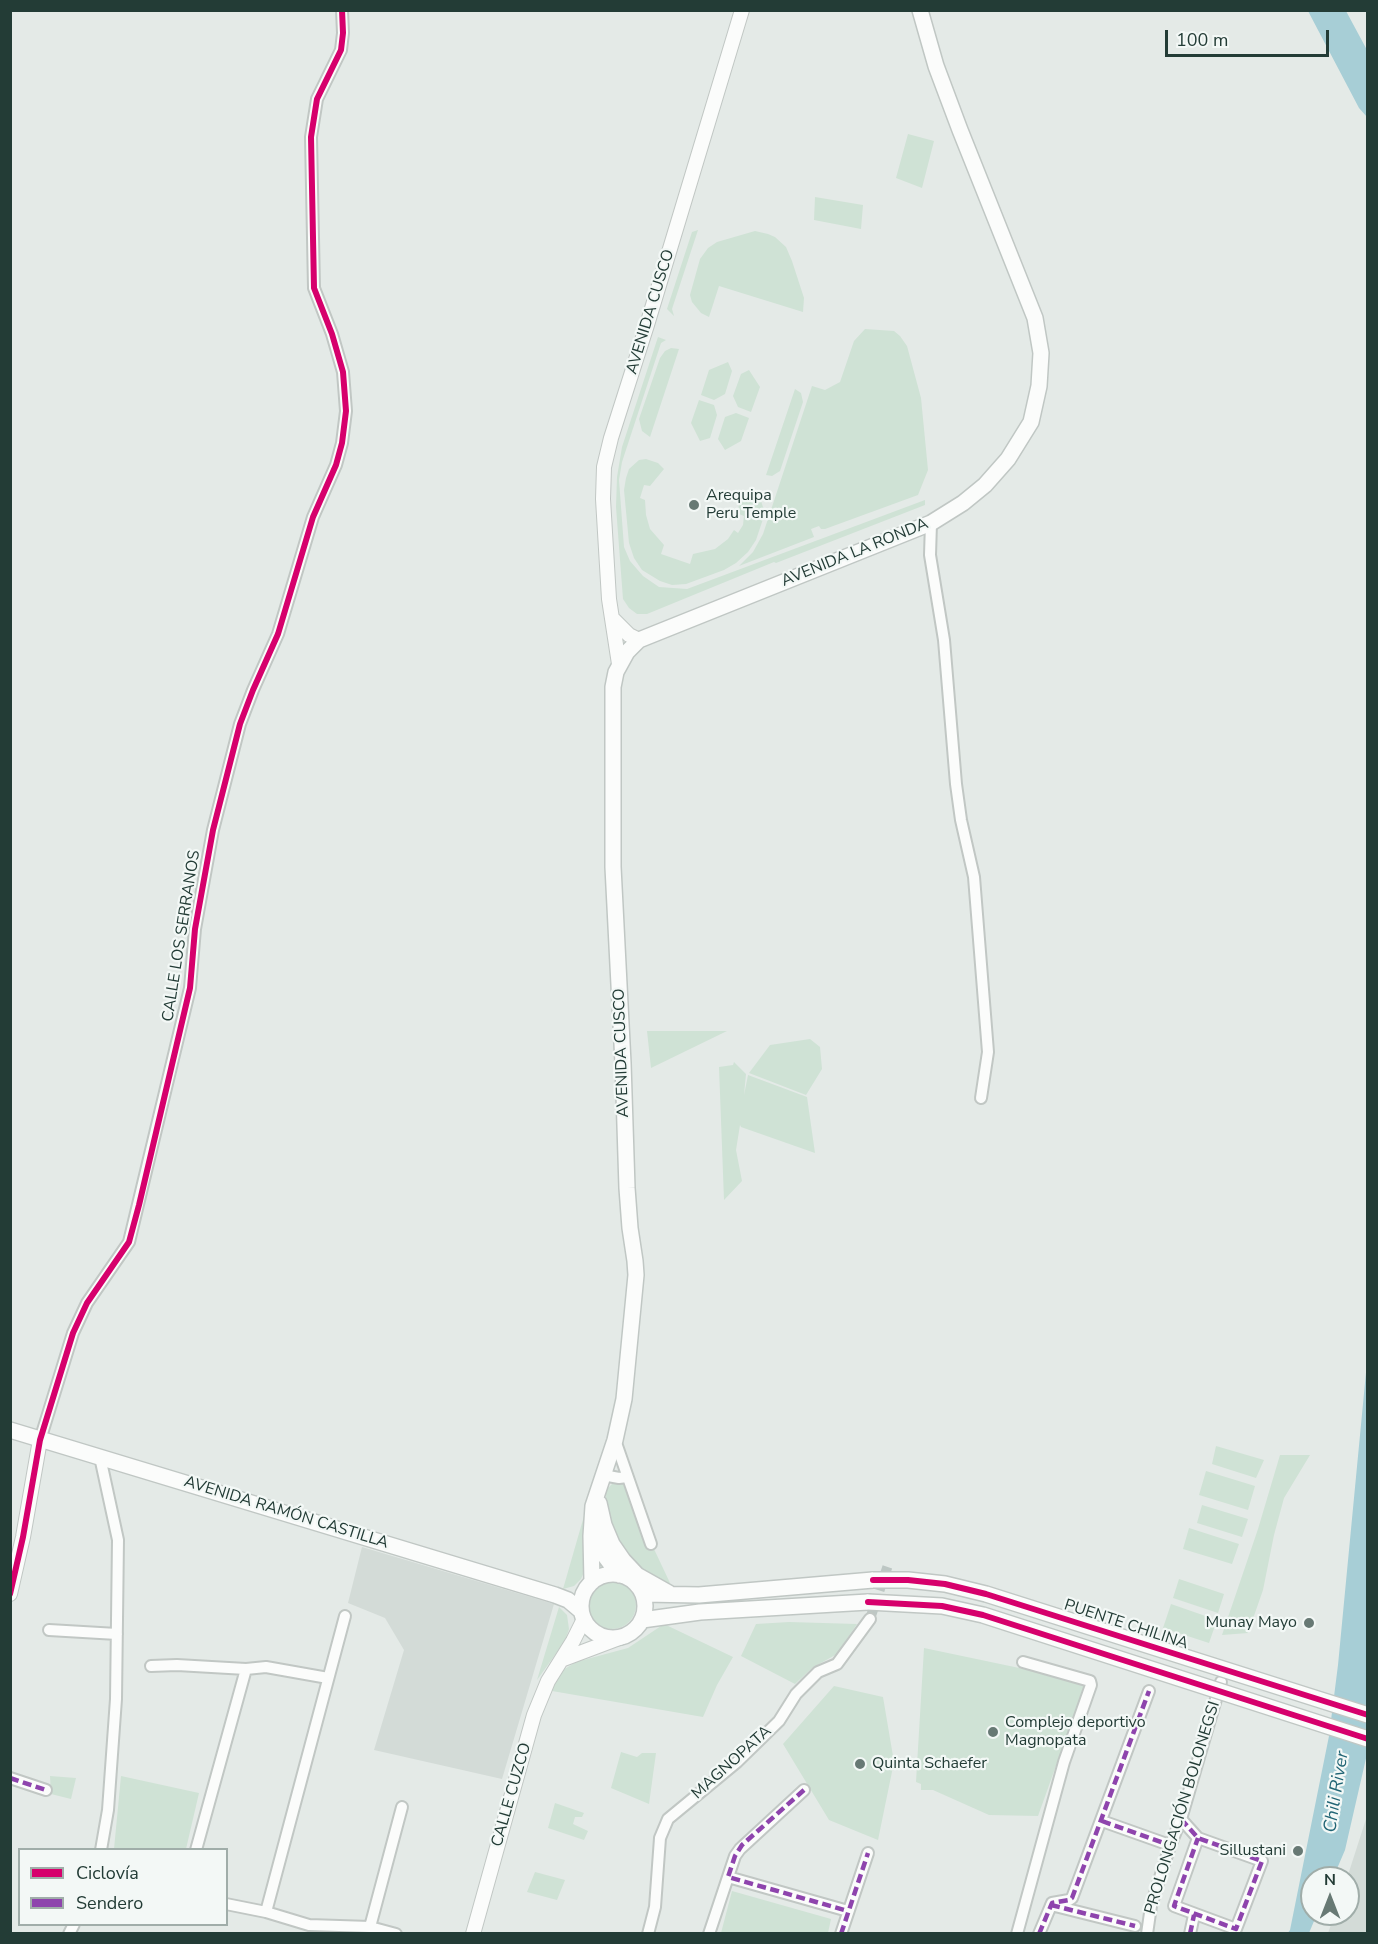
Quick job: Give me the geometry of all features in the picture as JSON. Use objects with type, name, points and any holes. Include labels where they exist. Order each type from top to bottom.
[{"type":"main road","name":"AVENIDA LA RONDA","points":[[619,664],[639,640],[931,523],[978,491],[1008,459],[1031,422],[1039,386],[1041,353],[1035,318],[936,66],[920,10]]},
{"type":"main road","name":"AVENIDA CUSCO","points":[[590,1585],[592,1516],[596,1493],[615,1440],[624,1400],[636,1275],[627,1188],[612,835],[613,687],[619,664]]},
{"type":"main road","name":"AVENIDA RAMÓN CASTILLA","points":[[10,1430],[561,1596],[575,1605],[582,1615]]},
{"type":"main road","name":"AVENIDA CUSCO","points":[[601,1480],[598,1533],[604,1555],[619,1575]]},
{"type":"main road","points":[[599,1503],[604,1525],[612,1544],[623,1560],[637,1575],[675,1596]]},
{"type":"main road","points":[[561,1596],[590,1585],[605,1576],[619,1575],[631,1580],[643,1594],[645,1610],[642,1620],[634,1630],[616,1638],[602,1636],[588,1627],[582,1615],[582,1599],[590,1585]]},
{"type":"main road","name":"PUENTE CHILINA","points":[[643,1594],[675,1596],[873,1580],[936,1583],[986,1594],[1368,1715]]},
{"type":"main road","name":"PUENTE CHILINA","points":[[642,1620],[700,1612],[868,1602],[942,1606],[983,1616],[1368,1738]]},
{"type":"street","name":"CALLE LOS SERRANOS","points":[[40,1440],[73,1333],[87,1303],[129,1242],[190,988],[195,930],[213,830],[237,735],[253,690],[278,634],[313,517],[336,465],[342,443],[346,411],[343,372],[332,334],[314,288],[311,137],[317,99],[341,50],[342,10]]},
{"type":"street","name":"AVENIDA CUSCO","points":[[619,664],[609,599],[603,499],[604,466],[742,10]]},
{"type":"street","points":[[931,523],[930,555],[944,640],[956,784],[961,820],[974,878],[988,1052],[981,1098]]},
{"type":"street","points":[[613,619],[629,635],[639,640]]},
{"type":"street","points":[[10,1594],[23,1537],[40,1440]]},
{"type":"street","points":[[615,1440],[651,1544]]},
{"type":"street","points":[[100,1457],[118,1540],[116,1699],[108,1810],[101,1848]]},
{"type":"street","points":[[601,1480],[627,1477]]},
{"type":"street","name":"CALLE CUZCO","points":[[473,1934],[534,1716],[548,1681],[573,1641],[582,1615]]},
{"type":"street","points":[[266,1912],[345,1616]]},
{"type":"street","name":"MAGNOPATA","points":[[648,1934],[655,1907],[660,1838],[668,1820],[737,1762],[779,1721],[796,1695],[818,1672],[837,1664],[870,1619]]},
{"type":"street","points":[[49,1630],[117,1634]]},
{"type":"street","points":[[560,1661],[622,1637]]},
{"type":"street","points":[[1017,1934],[1064,1762],[1091,1685],[1090,1681],[1023,1662]]},
{"type":"street","points":[[151,1666],[177,1665],[246,1669],[266,1667],[328,1678]]},
{"type":"street","points":[[197,1848],[246,1669]]},
{"type":"street","name":"PROLONGACIÓN BOLONEGSI","points":[[1147,1934],[1151,1906],[1181,1820],[1221,1682]]},
{"type":"street","points":[[1039,1934],[1050,1905],[1053,1902],[1072,1898],[1149,1691]]},
{"type":"street","points":[[10,1778],[46,1790]]},
{"type":"street","points":[[709,1934],[735,1856],[742,1845],[804,1790]]},
{"type":"street","points":[[370,1927],[402,1807]]},
{"type":"street","points":[[1181,1820],[1198,1838],[1263,1862],[1238,1927],[1233,1928],[1175,1908],[1174,1904],[1198,1838]]},
{"type":"street","points":[[1102,1821],[1164,1843]]},
{"type":"street","points":[[841,1934],[868,1853]]},
{"type":"street","points":[[728,1878],[848,1911]]},
{"type":"street","points":[[228,1904],[266,1912],[308,1929],[370,1927],[396,1934]]},
{"type":"street","points":[[1050,1905],[1135,1926]]},
{"type":"street","points":[[1190,1934],[1194,1915]]},
{"type":"shaded area","points":[[362,1547],[554,1604],[502,1779],[374,1750],[404,1650],[385,1618],[348,1603]]},
{"type":"shaded area","points":[[1367,1816],[1367,1933],[1328,1933],[1331,1926],[1360,1926],[1360,1866],[1351,1866]]},
{"type":"green space","points":[[908,134],[934,141],[922,188],[896,178]]},
{"type":"green space","points":[[815,197],[863,205],[861,229],[814,220]]},
{"type":"green space","points":[[698,230],[672,309],[674,316],[667,309],[692,232]]},
{"type":"green space","points":[[755,231],[775,237],[786,247],[804,298],[803,312],[719,286],[709,317],[701,313],[692,302],[690,295],[700,259],[708,248],[717,242]]},
{"type":"green space","points":[[865,329],[894,331],[907,346],[921,398],[928,470],[918,495],[825,529],[819,526],[811,529],[814,537],[739,566],[753,552],[763,534],[812,386],[825,390],[840,382],[854,341]]},
{"type":"green space","points":[[658,337],[666,340],[661,343],[622,462],[619,480],[624,547],[630,561],[643,576],[659,587],[687,589],[925,500],[925,505],[774,562],[647,614],[637,614],[623,599],[616,507],[617,477],[622,447]]},
{"type":"green space","points":[[671,348],[679,349],[650,437],[642,431],[639,419],[660,358],[665,351]]},
{"type":"green space","points":[[728,362],[732,371],[725,394],[714,400],[701,395],[709,370]]},
{"type":"green space","points":[[749,370],[760,387],[751,412],[738,407],[733,396],[741,374]]},
{"type":"green space","points":[[795,389],[801,393],[803,402],[780,471],[772,476],[766,475]]},
{"type":"green space","points":[[699,400],[714,405],[717,415],[710,438],[700,441],[691,423]]},
{"type":"green space","points":[[736,413],[749,418],[741,441],[725,450],[718,439],[725,417]]},
{"type":"green space","points":[[646,459],[658,463],[664,469],[650,486],[644,485],[640,498],[645,500],[650,529],[664,545],[661,554],[690,564],[693,554],[715,549],[728,539],[734,530],[738,533],[743,525],[744,516],[739,514],[738,494],[745,493],[761,501],[765,513],[756,540],[748,552],[724,570],[686,584],[672,585],[642,570],[634,558],[629,543],[624,490],[629,469],[639,460]]},
{"type":"green space","points":[[647,1031],[727,1031],[651,1068]]},
{"type":"green space","points":[[810,1039],[820,1047],[822,1069],[806,1095],[749,1073],[770,1045]]},
{"type":"green space","points":[[734,1062],[746,1074],[744,1095],[748,1075],[807,1097],[815,1153],[740,1125],[736,1150],[742,1181],[724,1200],[719,1067],[733,1065]]},
{"type":"green space","points":[[1216,1446],[1264,1460],[1256,1478],[1212,1464]]},
{"type":"green space","points":[[1280,1455],[1310,1455],[1284,1498],[1263,1590],[1248,1633],[1222,1635],[1258,1529]]},
{"type":"green space","points":[[1206,1471],[1255,1486],[1248,1510],[1199,1495]]},
{"type":"green space","points":[[623,1483],[647,1548],[654,1549],[670,1583],[661,1583],[637,1568],[617,1544],[605,1514],[606,1490],[612,1484]]},
{"type":"green space","points":[[1202,1505],[1248,1519],[1242,1537],[1197,1523]]},
{"type":"green space","points":[[584,1516],[585,1570],[581,1579],[574,1586],[563,1589]]},
{"type":"green space","points":[[1189,1528],[1239,1544],[1232,1564],[1183,1549]]},
{"type":"green space","points":[[1179,1579],[1224,1594],[1218,1613],[1173,1598]]},
{"type":"green space","points":[[607,1581],[617,1581],[629,1588],[636,1600],[636,1610],[629,1622],[617,1629],[607,1629],[592,1618],[588,1610],[588,1600],[599,1585]]},
{"type":"green space","points":[[1171,1604],[1217,1620],[1209,1643],[1163,1628]]},
{"type":"green space","points":[[559,1607],[567,1615],[569,1629],[565,1641],[537,1680]]},
{"type":"green space","points":[[789,1622],[857,1624],[837,1654],[812,1668],[795,1684],[741,1656],[756,1624]]},
{"type":"green space","points":[[664,1624],[733,1657],[703,1717],[552,1691],[555,1680],[563,1670],[576,1662],[628,1648]]},
{"type":"green space","name":"Complejo deportivo Magnopata","points":[[924,1648],[1086,1682],[1038,1816],[989,1815],[933,1790],[921,1790],[921,1784],[916,1782]]},
{"type":"green space","points":[[834,1686],[883,1697],[894,1762],[878,1840],[829,1820],[783,1744]]},
{"type":"green space","points":[[621,1752],[637,1757],[642,1753],[656,1753],[649,1804],[611,1788]]},
{"type":"green space","points":[[50,1776],[76,1778],[71,1799],[51,1794]]},
{"type":"green space","points":[[121,1776],[199,1793],[186,1848],[114,1848]]},
{"type":"green space","points":[[555,1803],[584,1813],[582,1817],[575,1817],[573,1824],[588,1831],[584,1840],[548,1828]]},
{"type":"green space","points":[[535,1872],[565,1880],[557,1900],[527,1892]]},
{"type":"green space","points":[[732,1891],[831,1919],[828,1933],[721,1933]]},
{"type":"water","points":[[1308,11],[1346,11],[1367,50],[1367,117],[1359,108]]},
{"type":"water","name":"Chili River","points":[[1367,1362],[1367,1754],[1345,1850],[1338,1866],[1303,1866],[1329,1736]]},
{"type":"water","points":[[1300,1880],[1300,1926],[1312,1926],[1309,1933],[1287,1934],[1290,1930]]},
{"type":"tunnel","points":[[870,1619],[888,1565]]},
{"type":"marked path","points":[[1039,1934],[1052,1903],[1072,1898],[1149,1691]]},
{"type":"marked path","points":[[10,1778],[46,1790]]},
{"type":"marked path","points":[[804,1790],[742,1845],[735,1856],[728,1877],[848,1911]]},
{"type":"marked path","points":[[1181,1819],[1198,1838],[1262,1861],[1236,1929],[1174,1906],[1198,1838]]},
{"type":"marked path","points":[[1102,1821],[1164,1843]]},
{"type":"marked path","points":[[841,1934],[868,1853]]},
{"type":"marked path","points":[[1051,1905],[1135,1926]]},
{"type":"marked path","points":[[1190,1934],[1194,1915]]},
{"type":"cycle path","points":[[10,1594],[23,1537],[40,1440],[73,1333],[87,1303],[129,1242],[139,1205],[190,988],[195,929],[213,830],[240,724],[278,634],[313,517],[336,465],[342,443],[346,411],[343,372],[332,334],[314,288],[311,137],[317,99],[341,50],[342,10]]},
{"type":"cycle path","points":[[873,1580],[908,1580],[945,1584],[986,1594],[1368,1715]]},
{"type":"cycle path","points":[[868,1602],[942,1606],[983,1615],[1368,1739]]},
{"type":"place","name":"Arequipa Peru Temple","points":[[694,505]]},
{"type":"place","name":"Munay Mayo","points":[[1309,1623]]},
{"type":"place","name":"Complejo deportivo Magnopata","points":[[993,1732]]},
{"type":"place","name":"Quinta Schaefer","points":[[860,1764]]},
{"type":"place","name":"Sillustani","points":[[1298,1851]]}]
